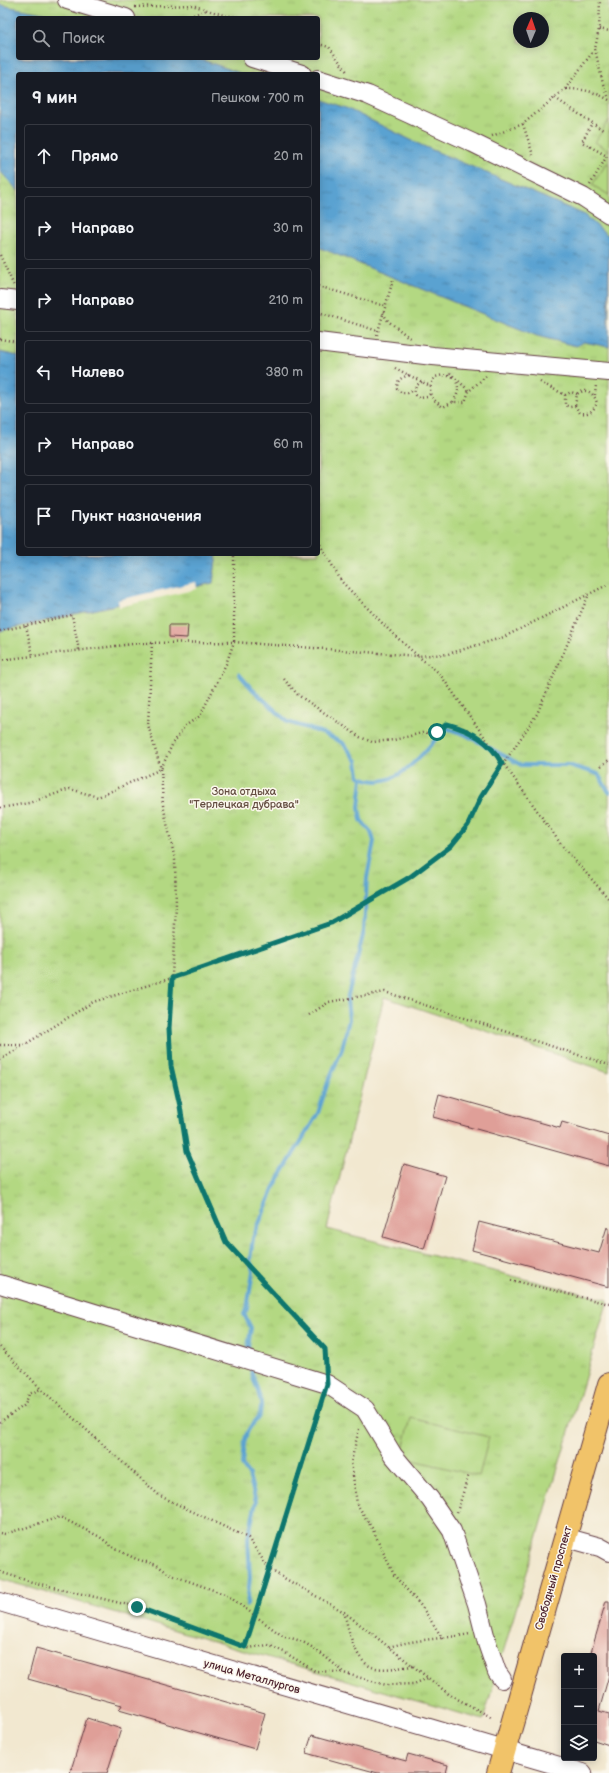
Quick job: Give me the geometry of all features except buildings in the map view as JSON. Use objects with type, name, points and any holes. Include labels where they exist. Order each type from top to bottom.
[{"type":"main road","name":"Свободный проспект","points":[[498,1773],[564,1537],[609,1384]]},
{"type":"street","points":[[67,0],[130,12]]},
{"type":"street","points":[[258,60],[296,72]]},
{"type":"street","points":[[320,80],[368,95],[473,143],[583,197],[609,214]]},
{"type":"street","points":[[0,299],[16,294]]},
{"type":"street","points":[[320,342],[433,356],[609,372]]},
{"type":"street","points":[[0,1284],[327,1384],[365,1409],[393,1455],[430,1499],[452,1531],[497,1672],[502,1679]]},
{"type":"street","points":[[564,1537],[600,1547],[609,1552]]},
{"type":"street","name":"улица Металлургов","points":[[0,1602],[583,1773]]},
{"type":"path","points":[[473,143],[523,124],[566,89],[595,48],[599,29],[600,0]]},
{"type":"path","points":[[130,12],[171,4],[192,5],[206,10],[235,16]]},
{"type":"path","points":[[191,16],[206,10]]},
{"type":"path","points":[[599,29],[609,31]]},
{"type":"path","points":[[320,45],[329,47],[350,76]]},
{"type":"path","points":[[595,48],[603,84],[609,99]]},
{"type":"path","points":[[566,89],[583,89],[597,92],[609,99]]},
{"type":"path","points":[[555,98],[603,130]]},
{"type":"path","points":[[583,197],[607,156],[582,142],[592,123]]},
{"type":"path","points":[[523,124],[540,176]]},
{"type":"path","points":[[0,256],[16,294]]},
{"type":"path","points":[[374,349],[392,280]]},
{"type":"path","points":[[320,287],[385,306]]},
{"type":"path","points":[[320,313],[378,331]]},
{"type":"path","points":[[383,313],[388,321],[433,356],[469,391]]},
{"type":"path","points":[[0,339],[16,342]]},
{"type":"path","points":[[454,377],[443,375],[434,378],[430,386],[430,394],[434,401],[443,407],[453,402],[465,402],[469,391],[503,362]]},
{"type":"path","points":[[409,375],[400,378],[397,382],[397,389],[402,393],[408,393],[414,390],[417,384],[423,382]]},
{"type":"path","points":[[453,402],[458,393],[459,386],[454,377]]},
{"type":"path","points":[[538,380],[565,395]]},
{"type":"path","points":[[414,390],[415,395],[420,398],[427,397],[430,394]]},
{"type":"path","points":[[565,395],[571,392],[577,394],[582,391],[590,391],[595,396],[597,403],[594,410],[588,414],[580,413],[575,406],[577,394]]},
{"type":"path","points":[[565,395],[565,405],[570,407],[575,406]]},
{"type":"path","points":[[320,544],[342,582],[393,634],[439,673],[502,764],[563,847],[609,899]]},
{"type":"path","points":[[0,808],[29,803],[70,789],[98,797],[161,769],[172,745],[185,726],[200,716],[226,664],[234,642],[234,556]]},
{"type":"path","points":[[0,660],[152,642],[234,642],[418,656],[448,654],[504,637],[609,584]]},
{"type":"path","points":[[0,1060],[93,1002],[172,978],[331,923],[410,877],[451,846],[468,825],[481,797],[537,714],[589,594]]},
{"type":"path","points":[[0,632],[72,615],[79,650]]},
{"type":"path","points":[[26,626],[33,656]]},
{"type":"path","points":[[152,642],[148,725],[161,769],[163,805],[175,860],[172,978],[169,1028],[171,1066],[180,1106],[187,1151],[226,1242],[325,1349],[327,1384],[245,1647]]},
{"type":"path","points":[[284,679],[298,695],[360,737],[372,742],[394,740],[422,733],[437,732],[447,724],[468,730],[492,748]]},
{"type":"path","points":[[601,766],[609,760]]},
{"type":"path","points":[[309,1015],[329,1002],[385,992],[609,1065]]},
{"type":"path","points":[[0,1045],[24,1045]]},
{"type":"path","points":[[511,1280],[609,1304]]},
{"type":"path","points":[[0,1348],[6,1351],[41,1389],[160,1496],[248,1538],[270,1570],[344,1612],[450,1695],[491,1717]]},
{"type":"path","points":[[0,1422],[25,1405],[29,1394],[41,1389]]},
{"type":"path","points":[[365,1409],[351,1462],[357,1504],[373,1530],[394,1576],[419,1603],[443,1639]]},
{"type":"path","points":[[452,1531],[469,1474]]},
{"type":"path","points":[[0,1533],[5,1534],[60,1517],[100,1537],[114,1548],[136,1559],[157,1565],[169,1574],[227,1595],[284,1637],[295,1638],[318,1650],[346,1673]]},
{"type":"path","points":[[0,1572],[32,1582],[137,1607],[245,1647],[249,1648],[268,1645],[284,1652],[315,1671],[346,1673],[386,1684],[414,1684],[428,1678]]},
{"type":"path","points":[[344,1612],[352,1643],[363,1660],[372,1667],[394,1668],[413,1666]]},
{"type":"path","points":[[389,1647],[404,1642],[443,1639],[484,1631]]},
{"type":"green space","name":"Зона отдыха \"Терлецкая дубрава\"","points":[[0,0],[609,0],[609,1072],[384,997],[327,1229],[608,1300],[483,1720],[0,1579]]},
{"type":"green space","points":[[609,120],[609,151],[595,142]]},
{"type":"green space","points":[[607,163],[609,164],[609,195],[592,185]]},
{"type":"green space","points":[[411,1418],[489,1437],[479,1476],[401,1457]]},
{"type":"water","points":[[0,5],[53,16],[16,16],[16,60],[203,60],[237,72],[16,72],[16,189],[0,171]]},
{"type":"water","points":[[320,100],[346,108],[421,145],[583,214],[609,236],[609,347],[584,342],[576,346],[537,336],[320,248]]},
{"type":"water","points":[[0,352],[16,356],[16,556],[217,556],[213,583],[0,631]]},
{"type":"pier","points":[[196,582],[197,589],[119,607],[118,600]]},
{"type":"waterway","points":[[239,674],[252,689],[288,722],[320,732],[343,743],[357,761],[359,776],[372,781],[385,780],[408,768],[446,728],[464,734],[521,765],[568,765],[598,774],[609,792]]},
{"type":"waterway","points":[[250,1356],[248,1347],[251,1328],[244,1314],[247,1309],[253,1271],[250,1260],[253,1238],[275,1185],[318,1113],[328,1082],[342,1049],[349,1019],[347,999],[364,931],[367,878],[374,841],[371,832],[361,820],[359,807],[362,778]]},
{"type":"waterway","points":[[247,1605],[250,1578],[248,1538],[256,1502],[249,1475],[242,1465],[247,1433],[259,1415],[261,1404],[251,1367]]},
{"type":"route","points":[[137,1607],[245,1647],[327,1384],[325,1349],[226,1242],[187,1151],[180,1106],[171,1066],[169,1028],[172,978],[331,923],[410,877],[451,846],[468,825],[481,797],[502,764],[492,748],[468,730],[447,724],[437,732]]}]
